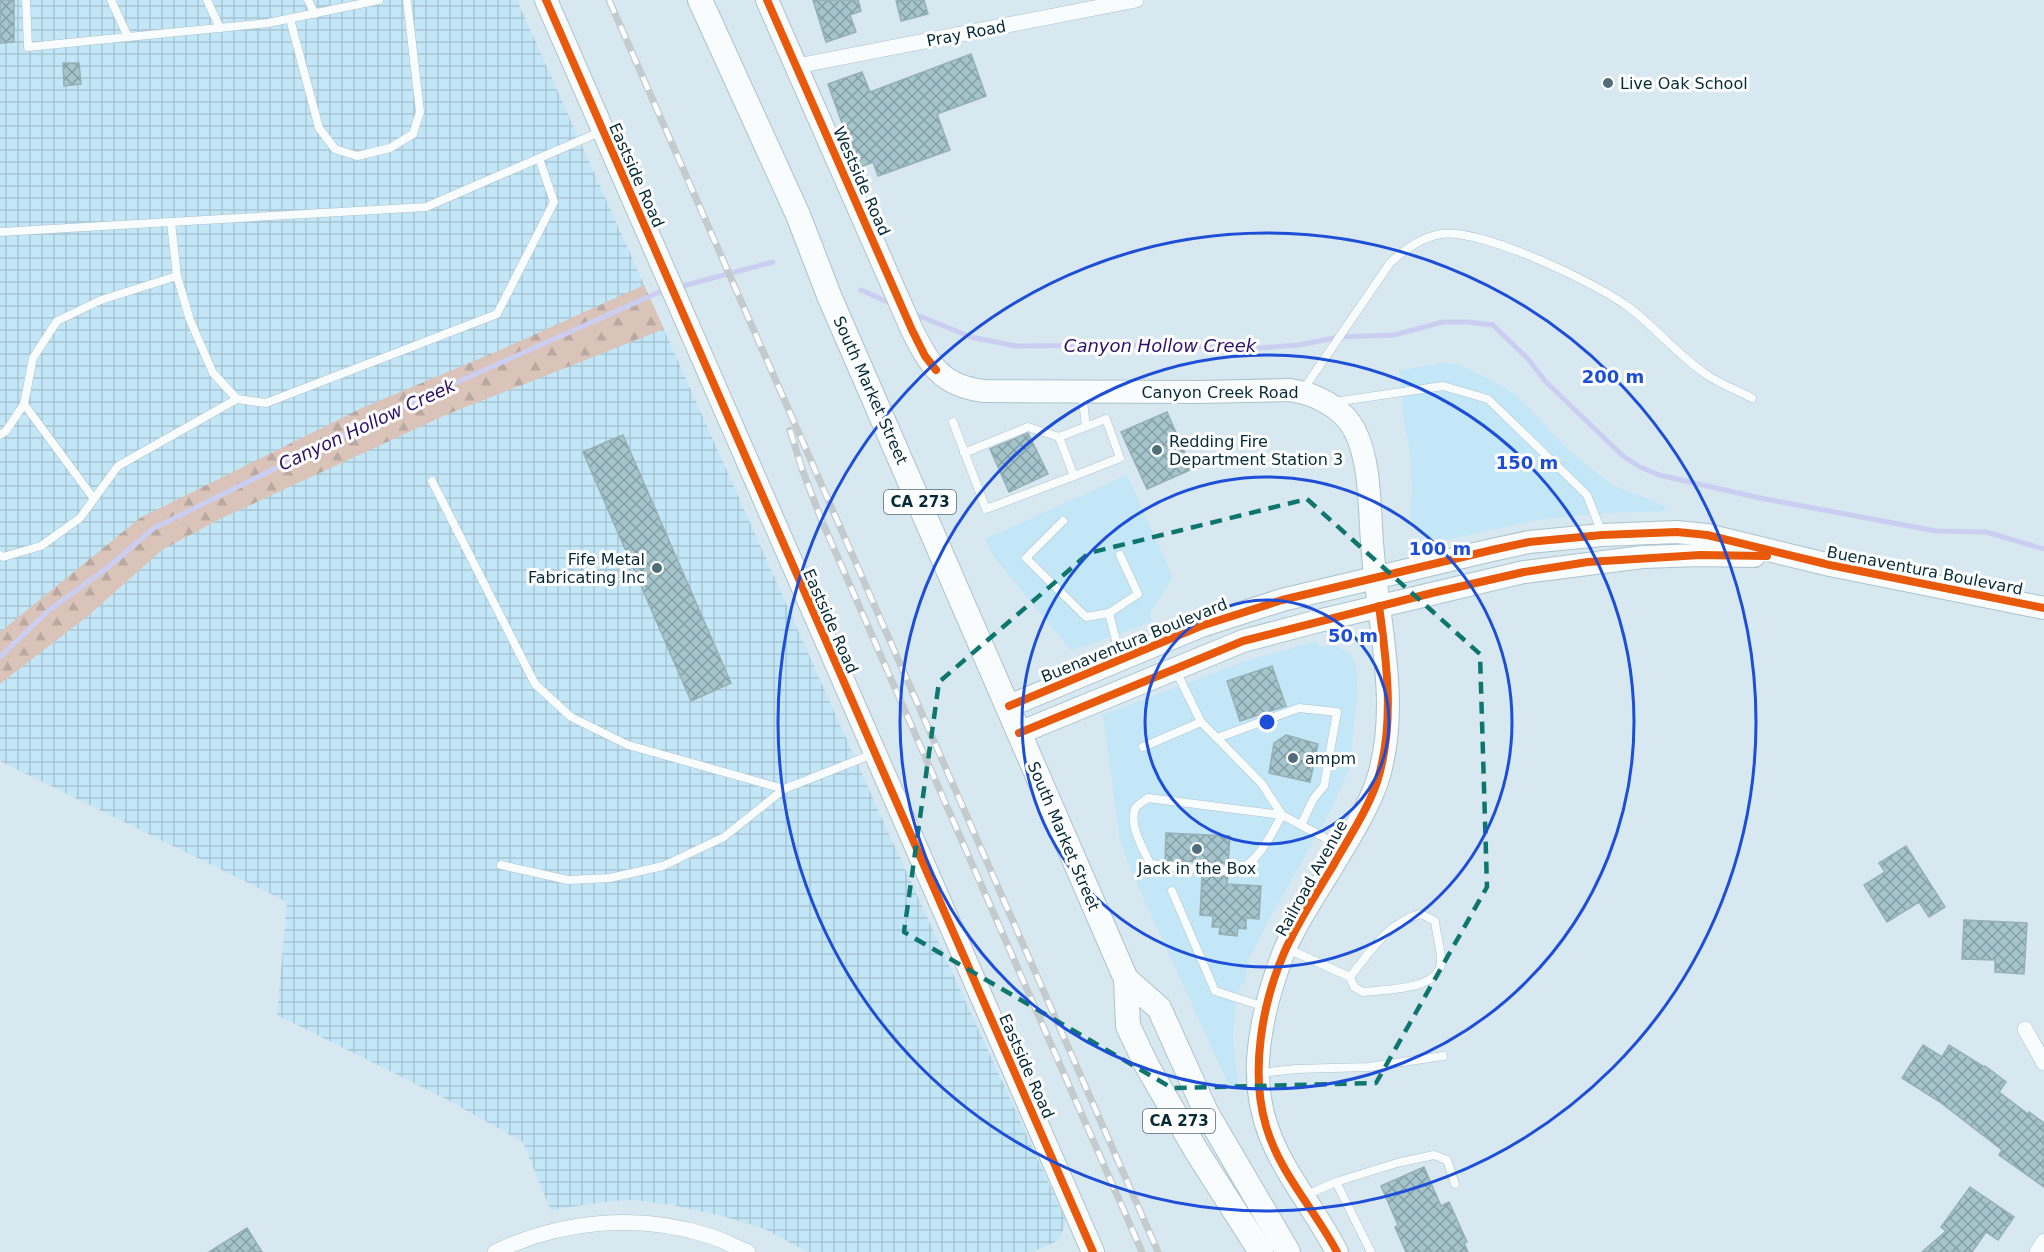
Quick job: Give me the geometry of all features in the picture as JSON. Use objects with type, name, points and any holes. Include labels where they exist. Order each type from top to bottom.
[{"type":"main road","name":"Eastside Road","points":[[546,0],[1092,1251]]},
{"type":"main road","name":"South Market Street","points":[[700,0],[798,215],[830,298],[1126,979],[1128,1026],[1197,1152],[1261,1252]]},
{"type":"main road","name":"Westside Road","points":[[768,0],[912,330],[925,356],[936,370]]},
{"type":"main road","name":"Canyon Creek Road","points":[[936,370],[960,387],[975,390],[1082,392],[1289,390],[1302,392],[1328,403],[1352,426],[1362,454],[1366,472],[1379,606]]},
{"type":"main road","name":"Buenaventura Boulevard","points":[[1008,706],[1236,614],[1282,600],[1520,544],[1602,535],[1677,532],[1707,535],[1800,558],[2044,608]]},
{"type":"main road","name":"Buenaventura Boulevard","points":[[1019,733],[1243,641],[1524,572],[1588,562],[1700,555],[1800,558]]},
{"type":"main road","name":"Railroad Avenue","points":[[1337,1252],[1275,1151],[1266,1127],[1258,1073],[1260,1035],[1287,948],[1371,795],[1384,750],[1387,699],[1379,606]]},
{"type":"main road","name":"South Market Street","points":[[1126,979],[1159,1008],[1206,1112],[1288,1252]]},
{"type":"street","name":"Pray Road","points":[[796,66],[1136,0]]},
{"type":"street","points":[[2025,1029],[2044,1063]]},
{"type":"street","points":[[495,1252],[520,1241],[580,1225],[608,1221],[685,1229],[712,1236],[748,1252]]},
{"type":"street","points":[[2037,1252],[2044,1241]]},
{"type":"lane","points":[[26,0],[27,46],[268,24],[379,0]]},
{"type":"lane","points":[[111,0],[128,37]]},
{"type":"lane","points":[[207,0],[220,28]]},
{"type":"lane","points":[[308,0],[315,14]]},
{"type":"lane","points":[[290,19],[319,128],[335,149],[357,156],[390,148],[413,134],[420,112],[407,0]]},
{"type":"lane","points":[[0,232],[426,207],[603,131]]},
{"type":"lane","points":[[0,555],[3,557],[41,546],[80,518],[118,466],[237,399],[266,403],[497,314],[554,202],[539,158]]},
{"type":"lane","points":[[171,222],[177,276],[190,320],[213,373],[237,399]]},
{"type":"lane","points":[[1302,392],[1390,263],[1403,250],[1441,234],[1464,235],[1518,251],[1570,273],[1629,308],[1707,375],[1752,398]]},
{"type":"lane","points":[[0,435],[6,431],[24,404],[33,358],[57,321],[101,300],[177,276]]},
{"type":"lane","points":[[1328,403],[1443,386],[1488,399],[1587,495],[1602,535]]},
{"type":"lane","points":[[1082,392],[1086,426]]},
{"type":"lane","points":[[24,404],[94,500]]},
{"type":"lane","points":[[952,422],[964,453],[986,508],[1120,458],[1106,419],[1059,437],[1028,427],[964,453]]},
{"type":"lane","points":[[1059,437],[1074,476]]},
{"type":"lane","points":[[432,482],[535,684],[571,717],[628,746],[783,789]]},
{"type":"lane","points":[[1063,521],[1026,558],[1086,617],[1109,613],[1138,594],[1120,555]]},
{"type":"lane","points":[[1109,613],[1122,660]]},
{"type":"lane","points":[[1176,670],[1201,722],[1262,784],[1282,815]]},
{"type":"lane","points":[[1217,738],[1299,708],[1337,712],[1324,786],[1314,798],[1301,825]]},
{"type":"lane","points":[[1143,747],[1201,722]]},
{"type":"lane","points":[[501,866],[568,880],[610,878],[663,866],[724,837],[783,789],[875,754]]},
{"type":"lane","points":[[1282,815],[1266,845],[1240,869],[1225,871],[1150,864],[1135,830],[1134,816],[1137,806],[1148,798],[1282,815],[1343,848]]},
{"type":"lane","points":[[1172,891],[1215,992],[1267,1007]]},
{"type":"lane","points":[[1287,948],[1350,977],[1354,987],[1363,992],[1425,984],[1436,975],[1441,963],[1434,921],[1420,914],[1407,917],[1382,938],[1350,977]]},
{"type":"lane","points":[[1258,1073],[1296,1069],[1369,1067],[1443,1056]]},
{"type":"lane","points":[[1303,1196],[1336,1182],[1396,1163],[1434,1155],[1447,1160],[1455,1184]]},
{"type":"lane","points":[[1336,1182],[1371,1252]]},
{"type":"highlighted area","points":[[1307,499],[1480,654],[1487,887],[1376,1083],[1172,1088],[904,932],[939,682],[1089,553]]},
{"type":"shaded area","points":[[0,0],[517,0],[879,812],[1066,1221],[1059,1240],[1032,1252],[807,1252],[765,1229],[673,1205],[633,1200],[551,1211],[523,1142],[444,1098],[277,1015],[287,902],[0,761]]},
{"type":"shaded area","points":[[1444,363],[1456,364],[1515,394],[1571,452],[1612,485],[1661,504],[1667,511],[1606,513],[1538,520],[1445,540],[1432,539],[1413,526],[1410,512],[1411,464],[1404,423],[1400,370]]},
{"type":"shaded area","points":[[1127,475],[1173,577],[1150,613],[1152,622],[1076,649],[1070,649],[994,557],[985,539]]},
{"type":"shaded area","points":[[1317,641],[1319,646],[1337,646],[1352,656],[1356,665],[1358,699],[1355,708],[1351,765],[1330,812],[1267,923],[1248,962],[1244,984],[1241,984],[1236,1006],[1233,1036],[1238,1089],[1231,1090],[1132,873],[1120,840],[1103,715],[1248,660]]},
{"type":"green space","points":[[644,285],[664,329],[448,414],[220,519],[162,550],[89,615],[0,684],[0,632],[140,518],[362,408],[507,347]]},
{"type":"building","points":[[0,0],[14,0],[14,42],[0,43]]},
{"type":"building","points":[[813,0],[858,0],[861,11],[850,15],[856,32],[826,42]]},
{"type":"building","points":[[896,0],[924,0],[928,14],[901,21]]},
{"type":"building","points":[[971,54],[986,96],[937,114],[950,150],[878,176],[873,162],[858,168],[828,84],[862,72],[870,92]]},
{"type":"building","points":[[63,63],[79,63],[81,84],[64,86]]},
{"type":"building","name":"Redding Fire Department Station 3","points":[[1167,412],[1192,469],[1147,489],[1121,432]]},
{"type":"building","points":[[1028,433],[1048,474],[1009,492],[990,449]]},
{"type":"building","name":"Fife Metal Fabricating Inc","points":[[623,435],[731,683],[691,701],[583,452]]},
{"type":"building","name":"ampm","points":[[1272,666],[1286,706],[1240,721],[1227,681]]},
{"type":"building","name":"ampm","points":[[1286,735],[1318,744],[1310,782],[1269,773],[1274,743]]},
{"type":"building","name":"Jack in the Box","points":[[1166,833],[1230,836],[1228,864],[1165,860]]},
{"type":"building","points":[[1906,846],[1945,907],[1929,917],[1919,902],[1887,922],[1864,885],[1885,872],[1879,863]]},
{"type":"building","points":[[1202,876],[1228,876],[1227,884],[1261,886],[1259,919],[1246,918],[1246,929],[1238,928],[1237,936],[1219,934],[1220,927],[1212,927],[1213,916],[1200,915]]},
{"type":"building","points":[[1964,920],[2027,923],[2024,974],[1995,972],[1995,960],[1962,959]]},
{"type":"building","points":[[1923,1045],[1942,1057],[1949,1045],[1985,1066],[2006,1082],[1999,1092],[2044,1123],[2044,1187],[1999,1155],[2002,1150],[1940,1102],[1902,1078]]},
{"type":"building","points":[[1424,1167],[1441,1206],[1449,1202],[1467,1242],[1464,1243],[1468,1252],[1406,1252],[1395,1227],[1398,1225],[1381,1186]]},
{"type":"building","points":[[1970,1187],[2014,1217],[1998,1240],[1986,1232],[1972,1252],[1922,1252],[1946,1231],[1941,1227]]},
{"type":"building","points":[[247,1228],[262,1252],[209,1252]]},
{"type":"waterway","name":"Canyon Hollow Creek","points":[[679,287],[773,262]]},
{"type":"waterway","name":"Canyon Hollow Creek","points":[[861,290],[892,304]]},
{"type":"waterway","name":"Canyon Hollow Creek","points":[[0,657],[48,611],[107,568],[154,528],[386,414],[657,293],[667,291]]},
{"type":"waterway","points":[[912,313],[971,337],[1016,346],[1162,345],[1247,349],[1299,345],[1339,337],[1394,335],[1443,322],[1493,325],[1529,360],[1545,381],[1623,456],[1659,475],[1760,498],[1936,531],[1986,532],[2044,549]]},
{"type":"railway","points":[[609,0],[1158,1252]]},
{"type":"railway","points":[[790,430],[821,519],[1142,1252]]},
{"type":"cycle path","points":[[546,0],[1093,1252]]},
{"type":"cycle path","points":[[767,0],[912,330],[925,356],[936,370]]},
{"type":"cycle path","points":[[1009,706],[1201,626],[1282,600],[1529,542],[1602,535],[1677,532],[1707,535],[1830,565],[2044,608]]},
{"type":"cycle path","points":[[1019,733],[1243,641],[1432,593],[1524,572],[1588,562],[1700,555],[1767,556]]},
{"type":"cycle path","points":[[1337,1252],[1288,1175],[1272,1143],[1261,1105],[1259,1061],[1264,1016],[1284,953],[1363,814],[1373,793],[1383,761],[1388,694],[1379,606]]},
{"type":"place","name":"Live Oak School","points":[[1608,83]]},
{"type":"place","name":"Redding Fire Department Station 3","points":[[1157,450]]},
{"type":"place","name":"Fife Metal Fabricating Inc","points":[[657,568]]},
{"type":"place","name":"ampm","points":[[1293,758]]},
{"type":"place","name":"Jack in the Box","points":[[1197,849]]}]
